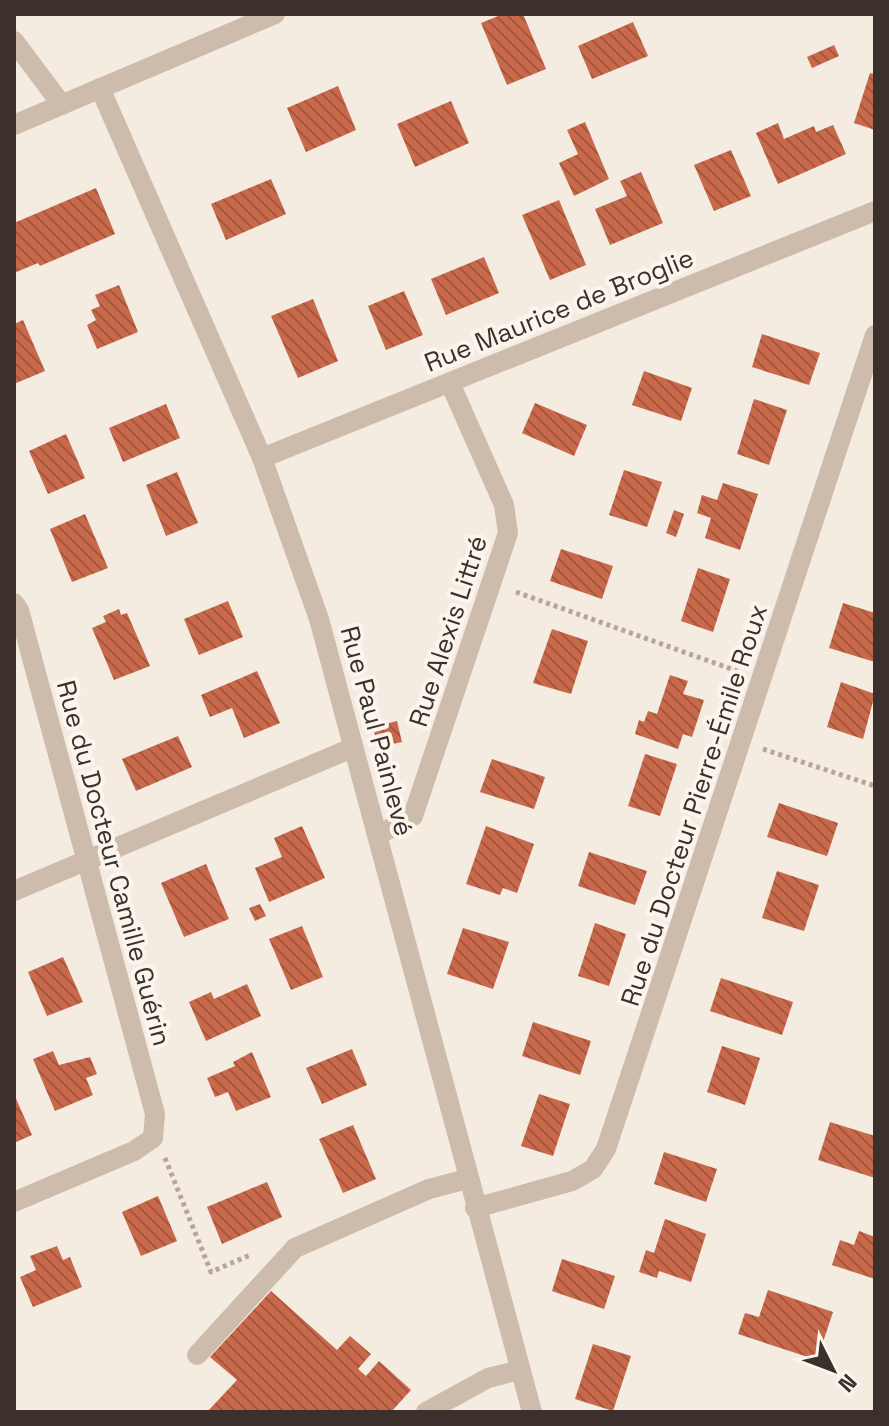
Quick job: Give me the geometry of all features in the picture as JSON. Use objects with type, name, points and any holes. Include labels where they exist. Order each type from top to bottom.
[{"type":"street","points":[[14,125],[275,14]]},
{"type":"street","points":[[14,41],[62,105]]},
{"type":"street","name":"Rue Paul Painlevé","points":[[100,88],[262,458],[319,619],[532,1412]]},
{"type":"street","name":"Rue Maurice de Broglie","points":[[262,458],[875,211]]},
{"type":"street","name":"Rue du Docteur Pierre-Émile Roux","points":[[475,1208],[572,1181],[593,1169],[606,1149],[875,335]]},
{"type":"street","name":"Rue Alexis Littré","points":[[378,835],[413,816],[508,533],[504,505],[450,383]]},
{"type":"street","name":"Rue du Docteur Camille Guérin","points":[[14,603],[19,610],[155,1114],[153,1138]]},
{"type":"street","points":[[14,891],[352,748]]},
{"type":"street","points":[[14,1202],[134,1151],[153,1138]]},
{"type":"street","points":[[197,1355],[295,1248],[429,1189],[467,1179]]},
{"type":"street","points":[[426,1412],[488,1378],[520,1370]]},
{"type":"path","points":[[493,584],[763,680]]},
{"type":"path","points":[[743,742],[875,786]]},
{"type":"path","points":[[153,1138],[164,1155],[211,1272],[275,1244],[288,1255]]},
{"type":"building","points":[[503,14],[523,14],[546,69],[507,85],[481,23]]},
{"type":"building","points":[[633,22],[648,56],[592,79],[578,46]]},
{"type":"building","points":[[834,45],[839,56],[812,68],[807,57]]},
{"type":"building","points":[[870,73],[875,74],[875,130],[854,123]]},
{"type":"building","points":[[338,86],[356,130],[306,152],[287,108]]},
{"type":"building","points":[[451,101],[469,143],[415,167],[397,124]]},
{"type":"building","points":[[585,122],[609,179],[574,196],[559,163],[578,154],[567,130]]},
{"type":"building","points":[[778,123],[784,139],[814,126],[816,132],[833,125],[846,154],[778,184],[756,133]]},
{"type":"building","points":[[731,150],[751,196],[714,211],[694,165]]},
{"type":"building","points":[[641,172],[663,223],[610,245],[595,209],[627,196],[620,181]]},
{"type":"building","points":[[271,179],[286,214],[226,240],[211,204]]},
{"type":"building","points":[[96,188],[115,234],[40,266],[38,263],[14,273],[14,223]]},
{"type":"building","points":[[559,200],[586,265],[550,280],[522,215]]},
{"type":"building","points":[[484,257],[499,293],[446,315],[431,279]]},
{"type":"building","points":[[119,285],[138,332],[97,349],[87,325],[96,320],[91,310],[100,306],[95,295]]},
{"type":"building","points":[[404,291],[423,335],[386,350],[368,306]]},
{"type":"building","points":[[313,299],[338,361],[298,378],[271,316]]},
{"type":"building","points":[[23,320],[45,371],[14,384],[14,324]]},
{"type":"building","points":[[762,334],[820,353],[809,385],[752,367]]},
{"type":"building","points":[[644,371],[692,388],[681,421],[632,405]]},
{"type":"building","points":[[754,399],[787,410],[769,465],[737,454]]},
{"type":"building","points":[[535,403],[587,425],[574,456],[522,433]]},
{"type":"building","points":[[166,404],[180,438],[123,462],[109,428]]},
{"type":"building","points":[[66,434],[85,478],[48,494],[29,451]]},
{"type":"building","points":[[624,470],[662,482],[647,527],[609,515]]},
{"type":"building","points":[[177,472],[198,523],[166,536],[146,485]]},
{"type":"building","points":[[723,483],[758,494],[740,550],[705,538],[711,518],[697,513],[702,495],[717,500]]},
{"type":"building","points":[[674,510],[684,514],[676,537],[666,533]]},
{"type":"building","points":[[85,514],[108,568],[72,582],[50,529]]},
{"type":"building","points":[[561,549],[613,566],[602,599],[550,581]]},
{"type":"building","points":[[698,568],[730,579],[713,632],[681,621]]},
{"type":"building","points":[[228,601],[243,637],[199,655],[184,619]]},
{"type":"building","points":[[843,603],[875,613],[875,662],[829,648]]},
{"type":"building","points":[[119,609],[121,615],[127,613],[150,666],[114,680],[92,628],[106,622],[103,616]]},
{"type":"building","points":[[552,629],[588,641],[571,694],[533,683]]},
{"type":"building","points":[[257,671],[280,723],[244,738],[232,708],[210,717],[201,695]]},
{"type":"building","points":[[670,675],[688,681],[683,694],[704,700],[692,737],[683,734],[678,749],[635,734],[639,720],[644,722],[648,711],[657,714]]},
{"type":"building","points":[[841,682],[875,694],[863,739],[827,727]]},
{"type":"building","points":[[397,721],[402,742],[378,747],[373,727]]},
{"type":"building","points":[[178,736],[192,767],[136,791],[122,759]]},
{"type":"building","points":[[645,754],[677,764],[660,816],[628,806]]},
{"type":"building","points":[[492,759],[545,777],[534,809],[480,792]]},
{"type":"building","points":[[779,803],[838,823],[827,856],[767,837]]},
{"type":"building","points":[[302,826],[325,878],[269,902],[255,868],[282,857],[274,838]]},
{"type":"building","points":[[486,826],[534,844],[517,893],[503,888],[500,895],[466,884]]},
{"type":"building","points":[[589,852],[647,871],[635,905],[578,886]]},
{"type":"building","points":[[206,864],[229,919],[184,937],[161,883]]},
{"type":"building","points":[[777,871],[819,885],[804,931],[762,918]]},
{"type":"building","points":[[260,904],[266,916],[255,921],[249,908]]},
{"type":"building","points":[[595,923],[626,934],[609,986],[578,976]]},
{"type":"building","points":[[302,926],[323,977],[291,990],[269,939]]},
{"type":"building","points":[[463,928],[509,942],[493,989],[447,974]]},
{"type":"building","points":[[63,957],[83,1002],[47,1016],[28,972]]},
{"type":"building","points":[[721,978],[793,1002],[782,1035],[710,1011]]},
{"type":"building","points":[[247,984],[261,1016],[206,1041],[189,1002],[211,992],[214,999]]},
{"type":"building","points":[[533,1022],[591,1041],[580,1075],[522,1056]]},
{"type":"building","points":[[722,1046],[760,1058],[745,1105],[707,1092]]},
{"type":"building","points":[[352,1049],[367,1085],[322,1104],[306,1068]]},
{"type":"building","points":[[53,1051],[59,1065],[90,1057],[97,1074],[86,1078],[93,1095],[55,1111],[33,1059]]},
{"type":"building","points":[[252,1052],[271,1097],[236,1111],[228,1092],[215,1097],[207,1078],[235,1066],[233,1062]]},
{"type":"building","points":[[14,1094],[32,1135],[14,1143]]},
{"type":"building","points":[[539,1094],[570,1104],[553,1156],[521,1146]]},
{"type":"building","points":[[830,1122],[875,1136],[875,1178],[818,1160]]},
{"type":"building","points":[[353,1125],[376,1179],[343,1193],[319,1139]]},
{"type":"building","points":[[664,1152],[717,1169],[706,1202],[654,1184]]},
{"type":"building","points":[[267,1182],[282,1217],[222,1244],[207,1207]]},
{"type":"building","points":[[158,1196],[177,1241],[141,1256],[122,1212]]},
{"type":"building","points":[[665,1219],[706,1234],[691,1282],[659,1271],[657,1278],[639,1272],[646,1250],[654,1253]]},
{"type":"building","points":[[859,1231],[875,1237],[875,1279],[832,1265],[840,1240],[854,1245]]},
{"type":"building","points":[[57,1246],[63,1260],[70,1257],[82,1287],[33,1307],[20,1277],[36,1270],[30,1256]]},
{"type":"building","points":[[562,1259],[615,1276],[604,1309],[552,1291]]},
{"type":"building","points":[[768,1290],[833,1312],[817,1360],[738,1334],[745,1313],[759,1317]]},
{"type":"building","points":[[271,1291],[337,1350],[350,1336],[371,1354],[358,1369],[366,1376],[379,1361],[411,1390],[391,1412],[207,1412],[237,1380],[210,1357]]},
{"type":"building","points":[[593,1344],[631,1356],[613,1411],[575,1399]]}]
